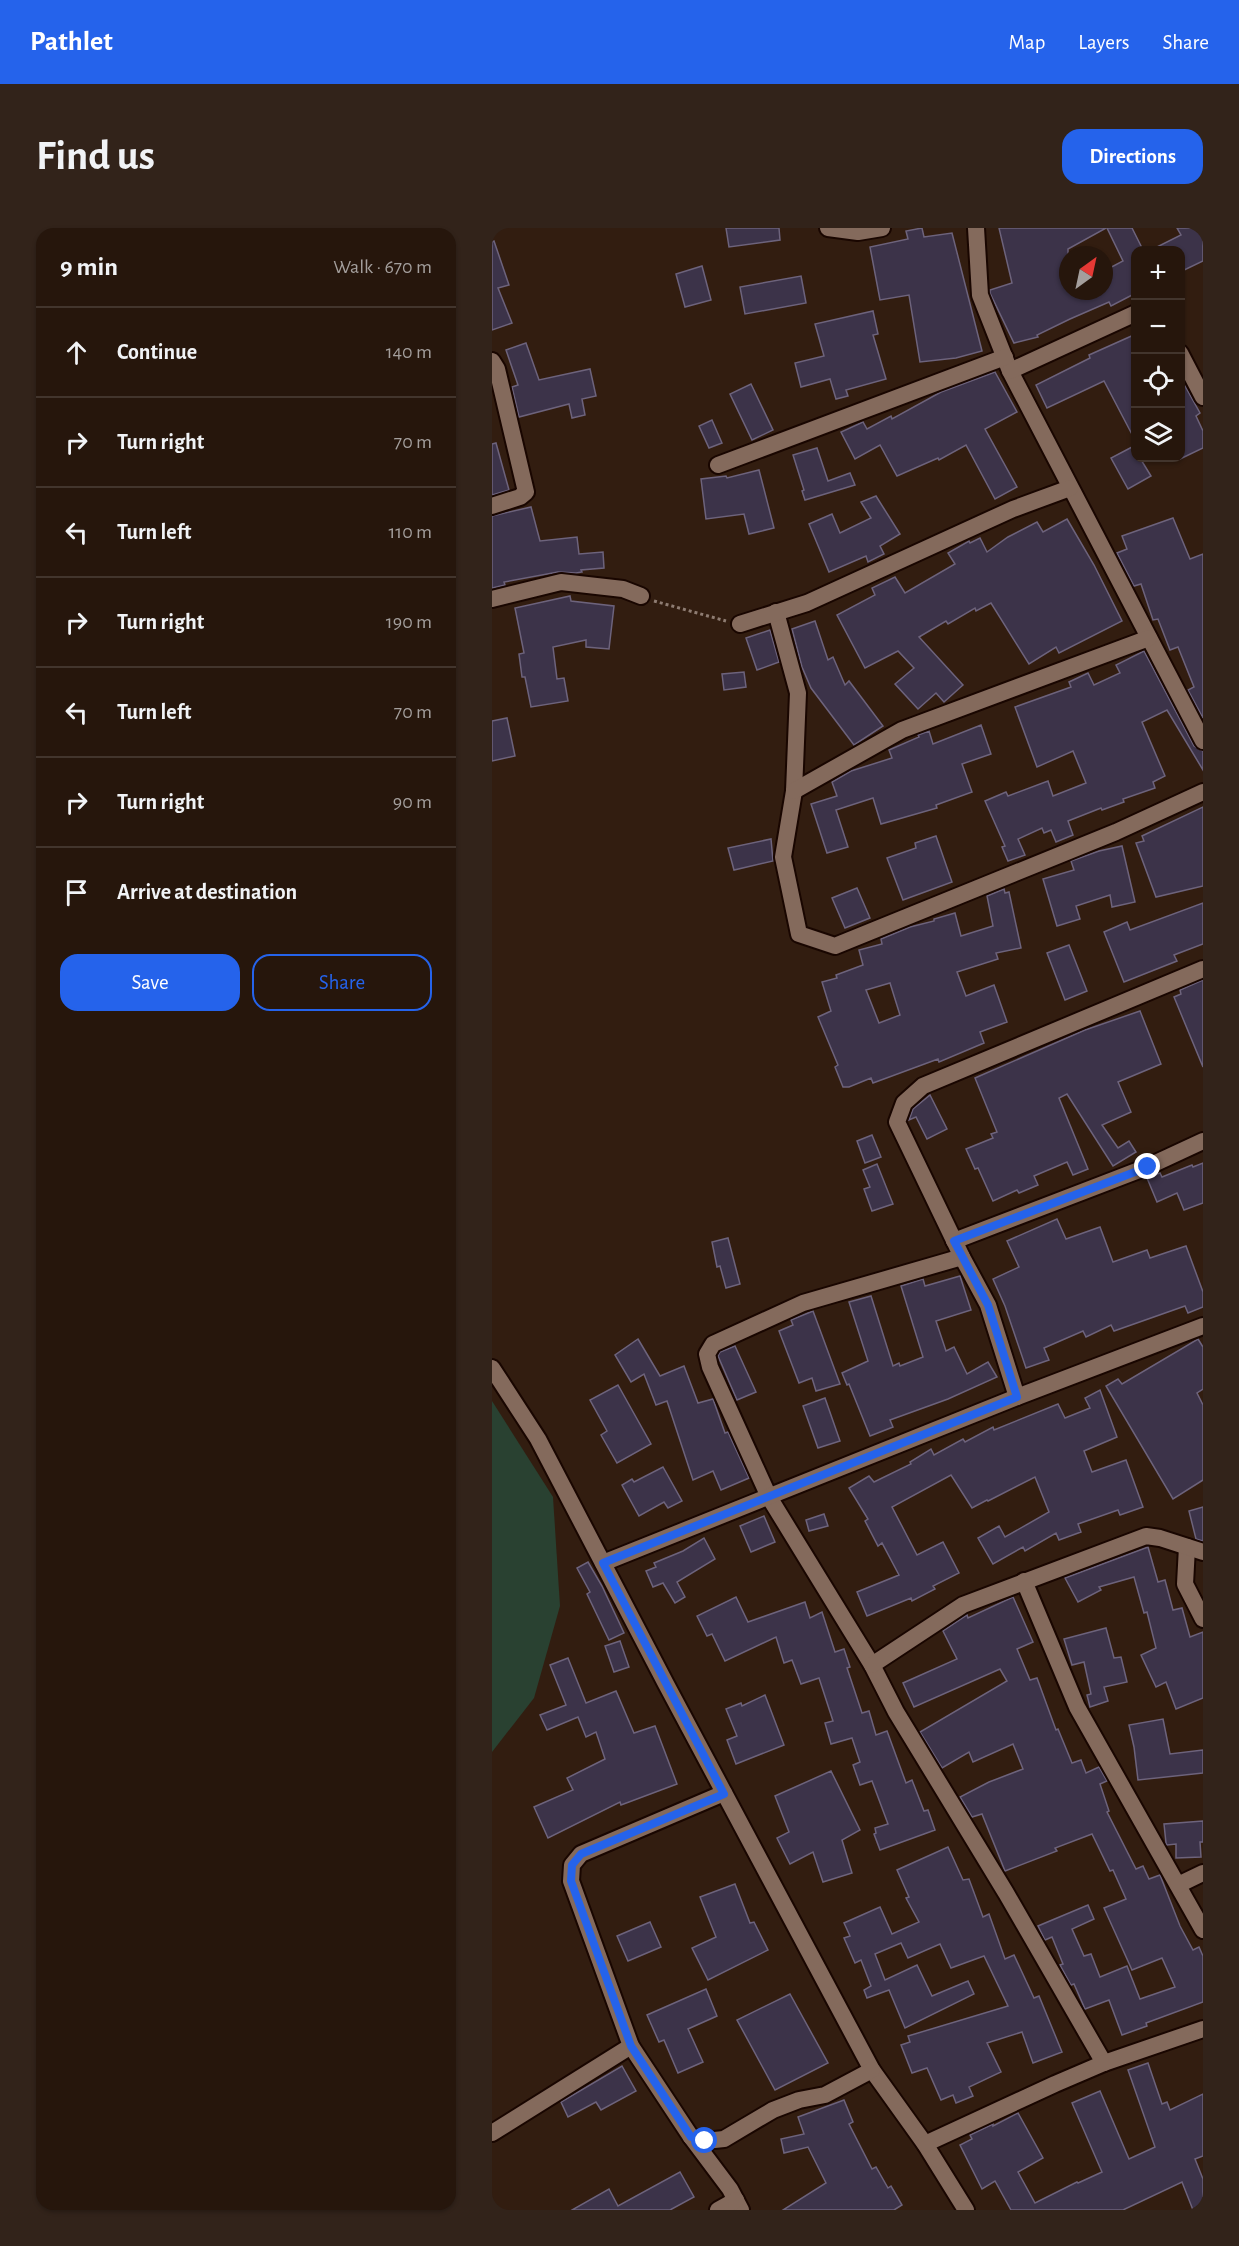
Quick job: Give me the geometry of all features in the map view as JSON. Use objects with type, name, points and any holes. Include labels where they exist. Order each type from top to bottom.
[{"type":"street","points":[[828,228],[858,232],[882,228]]},
{"type":"street","points":[[976,228],[980,296],[1007,364],[1203,741]]},
{"type":"street","points":[[718,465],[1007,364],[1131,315]]},
{"type":"street","points":[[1181,354],[1203,397]]},
{"type":"street","points":[[492,361],[497,369],[526,492],[520,497],[492,506]]},
{"type":"street","points":[[740,624],[840,590],[1013,509],[1070,488]]},
{"type":"street","points":[[492,600],[561,582],[623,589],[641,597]]},
{"type":"street","points":[[776,612],[798,693],[794,791],[783,857],[799,934],[835,946],[1116,832],[1203,792]]},
{"type":"street","points":[[794,791],[902,730],[1149,638]]},
{"type":"street","points":[[1017,1397],[988,1305],[954,1241],[897,1122],[903,1103],[923,1086],[1203,969]]},
{"type":"street","points":[[954,1241],[1148,1167],[1203,1141]]},
{"type":"street","points":[[962,1257],[803,1303],[713,1344],[707,1354],[710,1368],[769,1497],[872,1665],[896,1712],[1006,1893],[1104,2063]]},
{"type":"street","points":[[603,1563],[1017,1397],[1203,1326]]},
{"type":"street","points":[[492,1368],[538,1439],[872,2070],[925,2144],[966,2210]]},
{"type":"street","points":[[872,1665],[963,1605],[1146,1536],[1195,1549],[1185,1584],[1203,1619]]},
{"type":"street","points":[[1024,1581],[1077,1707],[1203,1930]]},
{"type":"street","points":[[718,2210],[739,2205],[631,2046],[571,1881],[572,1865],[581,1854],[724,1794]]},
{"type":"street","points":[[1178,1885],[1203,1874]]},
{"type":"street","points":[[925,2144],[1104,2063],[1202,2031]]},
{"type":"street","points":[[492,2133],[631,2046]]},
{"type":"street","points":[[691,2137],[705,2141],[724,2139],[773,2110],[799,2100],[825,2094],[872,2070]]},
{"type":"street","points":[[717,2172],[724,2139]]},
{"type":"path","points":[[641,597],[740,624]]},
{"type":"green space","points":[[492,1401],[553,1497],[560,1606],[534,1698],[492,1752]]},
{"type":"building","points":[[726,228],[779,228],[780,240],[729,247]]},
{"type":"building","points":[[922,228],[924,237],[952,233],[982,351],[956,358],[920,362],[909,295],[880,300],[870,247],[908,239],[906,231]]},
{"type":"building","points":[[999,228],[1106,228],[1073,246],[1059,246],[1059,300],[1113,300],[1113,266],[1123,261],[1107,228],[1132,228],[1141,246],[1131,246],[1131,296],[1111,306],[1109,302],[1070,319],[1037,335],[1038,337],[1014,343],[990,293],[990,290],[1012,283]]},
{"type":"building","points":[[1177,228],[1203,228],[1203,261],[1185,270],[1185,246],[1159,246],[1181,235]]},
{"type":"building","points":[[494,241],[509,285],[498,288],[512,323],[492,330],[492,242]]},
{"type":"building","points":[[702,266],[711,300],[685,307],[676,274]]},
{"type":"building","points":[[801,276],[806,303],[745,314],[740,287]]},
{"type":"building","points":[[873,311],[878,334],[873,335],[886,379],[846,390],[848,396],[836,399],[830,379],[801,387],[795,363],[824,356],[815,324]]},
{"type":"building","points":[[1131,336],[1131,432],[1104,381],[1047,408],[1036,385],[1090,358],[1089,355]]},
{"type":"building","points":[[526,343],[539,380],[590,369],[596,396],[582,399],[585,415],[572,418],[569,404],[519,417],[512,387],[518,385],[506,350]]},
{"type":"building","points":[[995,372],[1017,412],[985,429],[1017,487],[995,499],[966,445],[939,460],[938,458],[897,476],[880,445],[855,459],[841,432],[863,422],[867,429],[891,416],[892,419],[941,392]]},
{"type":"building","points":[[751,384],[773,430],[752,440],[730,394]]},
{"type":"building","points":[[1185,386],[1200,413],[1196,416],[1203,431],[1203,448],[1185,457]]},
{"type":"building","points":[[712,420],[722,443],[709,448],[699,426]]},
{"type":"building","points":[[496,443],[509,490],[492,495],[492,444]]},
{"type":"building","points":[[817,448],[828,481],[850,473],[855,485],[805,500],[793,455]]},
{"type":"building","points":[[1131,448],[1131,462],[1142,462],[1151,476],[1128,489],[1111,458]]},
{"type":"building","points":[[759,470],[774,528],[749,534],[744,514],[706,519],[701,479],[726,476],[727,478]]},
{"type":"building","points":[[876,496],[900,534],[880,546],[884,554],[868,562],[866,556],[829,572],[809,524],[832,514],[840,533],[871,518],[861,502]]},
{"type":"building","points":[[531,507],[540,541],[577,537],[579,554],[603,552],[604,568],[581,570],[582,572],[576,573],[558,572],[504,582],[505,585],[492,588],[492,516]]},
{"type":"building","points":[[1173,518],[1190,559],[1203,554],[1203,718],[1188,690],[1194,687],[1178,647],[1170,650],[1158,619],[1153,620],[1141,584],[1134,586],[1117,553],[1127,549],[1122,536]]},
{"type":"building","points":[[1067,519],[1094,565],[1122,621],[1059,653],[1056,647],[1029,664],[991,603],[976,611],[975,608],[919,637],[963,685],[944,702],[936,693],[918,709],[895,684],[914,668],[898,651],[865,668],[837,615],[875,595],[872,588],[895,577],[905,593],[955,564],[948,553],[969,541],[970,543],[980,538],[987,552],[1008,537],[1037,522],[1043,532]]},
{"type":"building","points":[[570,596],[571,601],[614,606],[609,649],[586,647],[586,640],[553,647],[557,679],[564,678],[568,701],[531,707],[525,677],[522,677],[519,654],[524,653],[515,608]]},
{"type":"building","points":[[815,621],[828,660],[833,657],[845,685],[849,681],[883,726],[854,745],[811,688],[802,667],[792,629]]},
{"type":"building","points":[[770,630],[779,662],[757,670],[746,638]]},
{"type":"building","points":[[1144,651],[1194,746],[1203,751],[1203,770],[1167,710],[1142,722],[1165,776],[1153,782],[1155,788],[1123,799],[1124,802],[1068,821],[1073,835],[1056,842],[1051,830],[1044,833],[1042,828],[1018,839],[1025,855],[1008,861],[1002,847],[1005,846],[985,801],[1006,792],[1008,796],[1048,781],[1053,796],[1086,783],[1073,751],[1037,767],[1015,707],[1071,687],[1069,682],[1088,673],[1094,685],[1120,673],[1116,665]]},
{"type":"building","points":[[744,672],[746,687],[724,690],[722,674]]},
{"type":"building","points":[[507,718],[515,756],[492,761],[492,721]]},
{"type":"building","points":[[981,725],[991,754],[962,764],[972,792],[936,805],[937,808],[881,824],[873,798],[836,810],[848,847],[827,853],[811,804],[837,796],[832,782],[851,771],[892,758],[889,750],[919,737],[918,735],[929,731],[933,744]]},
{"type":"building","points":[[1203,807],[1203,886],[1156,897],[1136,843],[1144,841],[1142,836]]},
{"type":"building","points":[[936,836],[952,882],[903,900],[887,858],[916,848],[915,843]]},
{"type":"building","points":[[771,839],[773,861],[734,870],[728,848]]},
{"type":"building","points":[[1122,846],[1135,902],[1112,907],[1110,895],[1076,906],[1080,919],[1057,926],[1043,879],[1074,870],[1071,861]]},
{"type":"building","points":[[857,888],[870,918],[845,928],[832,898]]},
{"type":"building","points":[[1004,889],[1005,893],[1009,892],[1021,948],[996,953],[998,959],[957,972],[966,996],[994,985],[1007,1022],[980,1032],[984,1043],[939,1062],[938,1059],[873,1083],[871,1078],[849,1087],[843,1087],[835,1067],[838,1065],[818,1017],[831,1011],[822,982],[837,978],[836,975],[863,965],[859,950],[882,944],[881,939],[910,927],[934,921],[934,919],[955,913],[961,936],[993,926],[987,896]],"holes":[[[890,983],[900,1015],[879,1023],[866,990]]]},
{"type":"building","points":[[1203,903],[1203,944],[1174,955],[1177,961],[1124,982],[1104,932],[1127,922],[1130,930]]},
{"type":"building","points":[[1069,945],[1087,991],[1065,1000],[1047,953]]},
{"type":"building","points":[[1203,980],[1203,1067],[1174,997],[1181,994],[1180,990]]},
{"type":"building","points":[[1140,1011],[1161,1064],[1118,1082],[1131,1112],[1102,1125],[1118,1148],[1129,1141],[1136,1152],[1113,1166],[1067,1094],[1059,1098],[1088,1169],[1073,1175],[1067,1162],[1034,1176],[1038,1185],[1019,1193],[1017,1190],[993,1201],[978,1168],[975,1169],[966,1149],[993,1138],[991,1134],[997,1132],[975,1078],[1085,1030]]},
{"type":"building","points":[[930,1095],[947,1129],[927,1139],[916,1117],[909,1120],[913,1109]]},
{"type":"building","points":[[872,1135],[881,1157],[865,1163],[857,1141]]},
{"type":"building","points":[[1203,1163],[1203,1203],[1184,1210],[1177,1193],[1157,1202],[1147,1178],[1160,1173],[1162,1177]]},
{"type":"building","points":[[877,1164],[893,1204],[872,1211],[864,1189],[870,1187],[863,1170]]},
{"type":"building","points":[[1057,1219],[1066,1239],[1100,1227],[1113,1262],[1147,1250],[1150,1258],[1186,1246],[1203,1292],[1203,1307],[1188,1313],[1185,1306],[1114,1331],[1111,1325],[1086,1337],[1083,1331],[1044,1348],[1049,1360],[1026,1368],[1005,1306],[993,1279],[1019,1267],[1007,1241]]},
{"type":"building","points":[[728,1238],[740,1284],[726,1288],[720,1266],[717,1267],[712,1242]]},
{"type":"building","points":[[960,1276],[971,1310],[936,1321],[946,1351],[954,1347],[967,1374],[988,1362],[997,1377],[948,1399],[890,1420],[893,1427],[870,1436],[849,1384],[847,1385],[842,1373],[868,1361],[849,1302],[871,1296],[893,1366],[899,1363],[900,1366],[923,1357],[901,1286],[923,1279],[925,1286]]},
{"type":"building","points":[[813,1311],[840,1384],[816,1391],[812,1378],[799,1383],[779,1331],[793,1325],[791,1320]]},
{"type":"building","points":[[638,1339],[660,1376],[684,1366],[698,1403],[713,1399],[725,1433],[728,1432],[749,1478],[721,1490],[713,1471],[693,1480],[667,1401],[656,1405],[644,1374],[631,1382],[615,1355]]},
{"type":"building","points":[[1198,1339],[1203,1347],[1203,1389],[1197,1393],[1203,1405],[1203,1480],[1173,1499],[1106,1386],[1118,1379],[1122,1384]]},
{"type":"building","points":[[735,1346],[756,1392],[737,1400],[718,1356],[720,1352]]},
{"type":"building","points":[[618,1385],[651,1444],[617,1463],[601,1435],[607,1431],[590,1400]]},
{"type":"building","points":[[1100,1390],[1117,1437],[1084,1451],[1092,1472],[1126,1460],[1143,1507],[1120,1515],[1118,1510],[1078,1524],[1081,1532],[1059,1540],[1056,1533],[1025,1551],[1023,1547],[993,1564],[978,1538],[999,1526],[1005,1537],[1049,1512],[1035,1477],[972,1508],[951,1475],[892,1507],[917,1555],[943,1542],[959,1573],[933,1586],[935,1589],[912,1601],[911,1598],[867,1616],[857,1592],[899,1575],[882,1543],[878,1546],[865,1521],[868,1519],[849,1488],[869,1476],[874,1482],[911,1464],[910,1462],[931,1449],[934,1455],[963,1439],[965,1442],[993,1427],[994,1430],[1058,1404],[1065,1418],[1090,1408],[1085,1398]]},
{"type":"building","points":[[825,1398],[840,1441],[818,1448],[803,1406]]},
{"type":"building","points":[[663,1467],[682,1501],[668,1508],[664,1502],[639,1516],[622,1485],[632,1479],[634,1482]]},
{"type":"building","points":[[1203,1507],[1203,1541],[1196,1539],[1189,1511]]},
{"type":"building","points":[[824,1514],[828,1526],[809,1531],[806,1520]]},
{"type":"building","points":[[764,1516],[775,1542],[751,1552],[740,1526]]},
{"type":"building","points":[[704,1538],[715,1559],[677,1582],[685,1597],[675,1603],[663,1583],[653,1587],[646,1571],[656,1567],[654,1563],[683,1551]]},
{"type":"building","points":[[1148,1547],[1158,1582],[1165,1580],[1173,1610],[1182,1608],[1190,1637],[1203,1632],[1203,1698],[1176,1709],[1166,1682],[1156,1687],[1141,1655],[1156,1648],[1147,1612],[1144,1613],[1134,1577],[1099,1587],[1101,1590],[1078,1602],[1065,1578]]},
{"type":"building","points":[[588,1562],[624,1633],[609,1640],[587,1594],[590,1592],[577,1568]]},
{"type":"building","points":[[736,1597],[748,1622],[805,1602],[810,1618],[822,1612],[835,1652],[844,1649],[850,1667],[847,1668],[862,1713],[869,1711],[876,1735],[887,1731],[906,1783],[912,1780],[924,1811],[928,1810],[935,1830],[880,1850],[874,1834],[876,1833],[875,1828],[888,1824],[872,1781],[860,1785],[853,1765],[860,1762],[852,1738],[831,1744],[825,1723],[833,1721],[819,1678],[801,1684],[792,1660],[784,1663],[776,1637],[725,1661],[712,1634],[707,1636],[697,1616]]},
{"type":"building","points":[[1013,1597],[1033,1642],[1017,1649],[1030,1680],[1037,1678],[1056,1730],[1058,1729],[1072,1763],[1081,1760],[1086,1773],[1099,1767],[1107,1781],[1100,1784],[1109,1811],[1107,1812],[1136,1869],[1143,1866],[1149,1879],[1160,1875],[1180,1926],[1193,1950],[1199,1947],[1203,1956],[1203,2002],[1146,2023],[1147,2026],[1122,2035],[1109,2000],[1085,2009],[1074,1984],[1071,1985],[1060,1965],[1063,1964],[1052,1937],[1045,1940],[1038,1926],[1088,1905],[1094,1919],[1072,1929],[1084,1956],[1091,1954],[1100,1977],[1127,1966],[1140,1999],[1175,1987],[1162,1958],[1132,1970],[1104,1908],[1126,1899],[1113,1870],[1110,1871],[1092,1834],[1055,1848],[1057,1851],[1005,1871],[982,1814],[972,1817],[960,1797],[989,1782],[1023,1769],[1013,1744],[973,1762],[969,1752],[942,1768],[920,1732],[1007,1681],[1000,1669],[914,1707],[903,1683],[957,1659],[943,1631],[967,1615],[968,1618]]},
{"type":"building","points":[[1106,1628],[1114,1658],[1121,1657],[1127,1682],[1104,1687],[1108,1701],[1090,1707],[1087,1695],[1091,1694],[1084,1662],[1072,1665],[1064,1639]]},
{"type":"building","points":[[620,1641],[629,1667],[614,1672],[605,1646]]},
{"type":"building","points":[[568,1658],[586,1703],[616,1691],[634,1733],[655,1726],[677,1784],[621,1805],[620,1802],[548,1838],[534,1807],[573,1790],[567,1778],[605,1759],[596,1732],[586,1737],[578,1717],[547,1730],[540,1715],[566,1705],[550,1665]]},
{"type":"building","points":[[765,1695],[784,1745],[736,1764],[727,1740],[737,1736],[726,1709],[741,1703],[742,1706]]},
{"type":"building","points":[[1163,1719],[1170,1754],[1203,1750],[1203,1773],[1138,1780],[1129,1725]]},
{"type":"building","points":[[831,1771],[860,1830],[842,1840],[852,1873],[823,1882],[813,1852],[790,1864],[777,1838],[789,1832],[775,1796]]},
{"type":"building","points":[[1203,1821],[1203,1842],[1200,1842],[1201,1857],[1176,1858],[1176,1844],[1167,1845],[1164,1824]]},
{"type":"building","points":[[948,1847],[963,1880],[969,1879],[983,1917],[989,1914],[1005,1959],[1014,1955],[1034,1998],[1039,1996],[1062,2052],[1033,2063],[1022,2032],[987,2043],[1001,2072],[969,2087],[973,2096],[956,2103],[953,2095],[941,2100],[927,2068],[912,2073],[901,2045],[910,2042],[908,2036],[1008,2006],[984,1956],[951,1968],[940,1944],[908,1958],[901,1943],[875,1954],[885,1980],[917,1965],[932,1996],[968,1981],[974,1994],[905,2028],[889,1990],[867,1998],[864,1990],[871,1986],[861,1960],[855,1963],[844,1938],[850,1936],[844,1923],[880,1907],[892,1934],[919,1922],[906,1898],[909,1897],[897,1870]]},
{"type":"building","points":[[735,1884],[750,1923],[754,1922],[768,1950],[708,1980],[692,1948],[716,1937],[700,1897]]},
{"type":"building","points":[[650,1922],[661,1947],[628,1961],[617,1936]]},
{"type":"building","points":[[706,1989],[717,2016],[688,2029],[703,2062],[678,2073],[664,2040],[659,2042],[647,2015]]},
{"type":"building","points":[[790,1994],[828,2063],[775,2090],[737,2020]]},
{"type":"building","points":[[1148,2063],[1162,2104],[1167,2102],[1170,2110],[1203,2094],[1203,2156],[1195,2159],[1203,2179],[1203,2210],[1193,2210],[1182,2182],[1123,2210],[1011,2210],[995,2181],[982,2189],[960,2145],[972,2139],[970,2135],[1018,2113],[1043,2158],[1018,2172],[1035,2203],[1102,2172],[1072,2103],[1100,2091],[1129,2159],[1155,2147],[1128,2070]]},
{"type":"building","points":[[622,2066],[636,2091],[601,2110],[596,2102],[568,2117],[561,2102]]},
{"type":"building","points":[[844,2100],[853,2122],[849,2124],[872,2169],[876,2167],[888,2188],[891,2186],[902,2205],[894,2210],[783,2210],[826,2183],[808,2147],[784,2153],[781,2139],[804,2134],[798,2117]]},
{"type":"building","points":[[680,2172],[694,2197],[670,2210],[572,2210],[609,2189],[618,2206]]},
{"type":"route","points":[[705,2141],[691,2137],[631,2046],[571,1881],[572,1865],[581,1854],[724,1794],[603,1563],[1017,1397],[988,1305],[954,1241],[1148,1167]]}]
